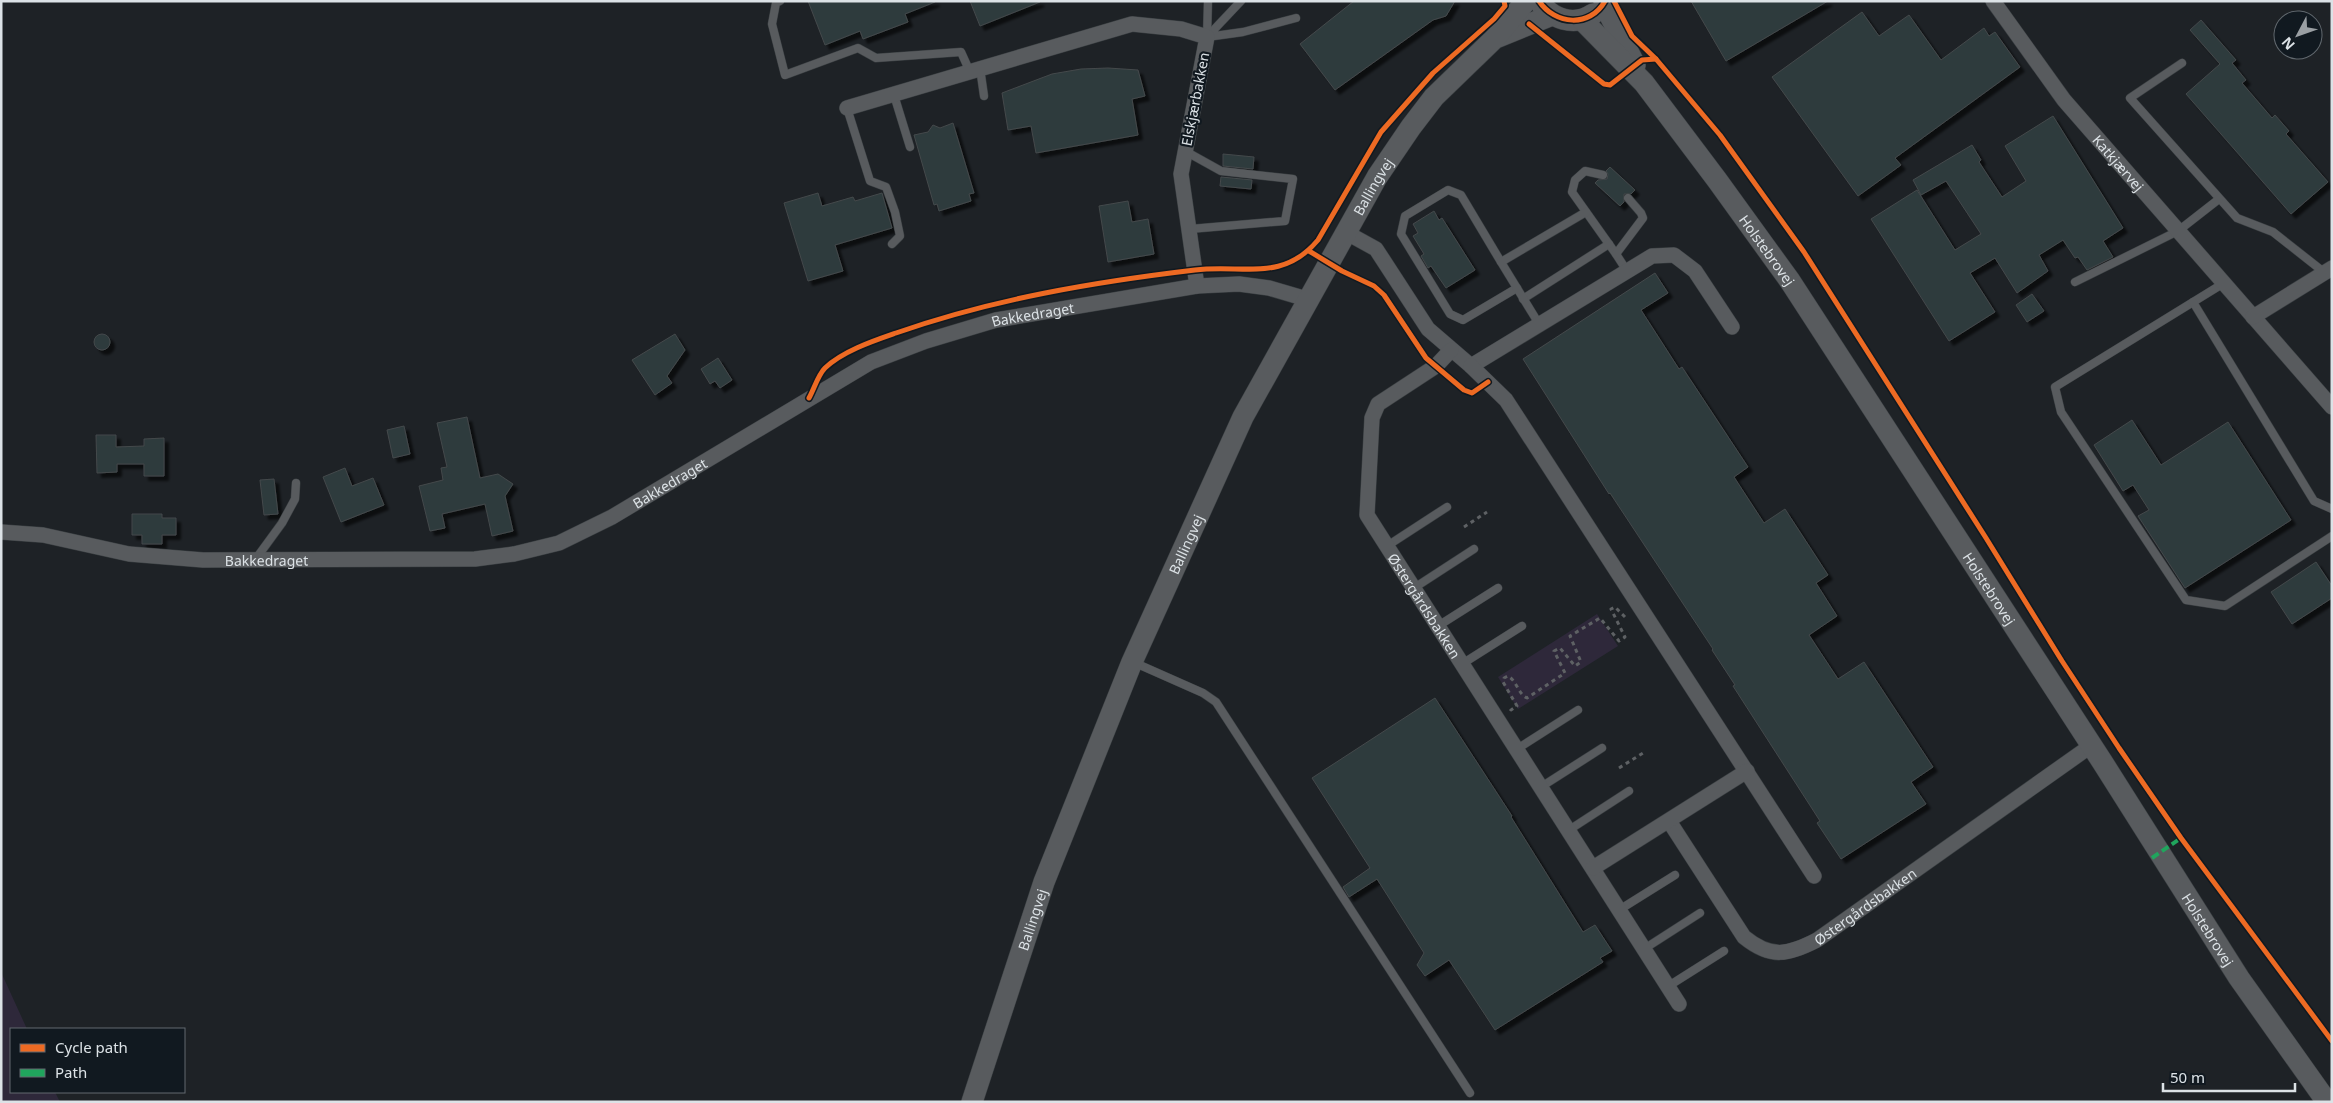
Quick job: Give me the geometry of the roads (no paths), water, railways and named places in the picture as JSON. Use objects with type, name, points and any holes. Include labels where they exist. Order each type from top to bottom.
[{"type":"main road","name":"Ballingvej","points":[[972,1102],[1044,882],[1132,662],[1243,417],[1348,233],[1377,177],[1434,97],[1495,38],[1526,1]]},
{"type":"main road","points":[[1545,8],[1571,21],[1582,20],[1590,16],[1604,3]]},
{"type":"main road","name":"Holstebrovej","points":[[1604,3],[1644,83]]},
{"type":"main road","name":"Ballingvej","points":[[1495,38],[1545,8]]},
{"type":"main road","name":"Holstebrovej","points":[[1582,20],[1644,83],[1790,281],[2092,745],[2240,978],[2327,1102]]},
{"type":"street","name":"Katkjærvej","points":[[1993,1],[2064,100],[2332,407]]},
{"type":"street","name":"Elskjærbakken","points":[[847,108],[1132,24],[1181,29],[1207,37],[1181,174],[1197,286]]},
{"type":"street","points":[[1348,233],[1376,250],[1428,329],[1471,366],[1506,400],[1814,876]]},
{"type":"street","points":[[1471,366],[1652,256],[1674,255],[1695,271],[1732,327]]},
{"type":"street","points":[[2253,317],[2328,271]]},
{"type":"street","name":"Bakkedraget","points":[[1,532],[43,535],[130,554],[203,560],[475,559],[514,554],[559,543],[612,517],[870,362],[926,341],[996,320],[1197,286],[1239,284],[1262,287],[1310,300]]},
{"type":"street","name":"Østergårdsbakken","points":[[1451,350],[1436,366],[1378,404],[1372,418],[1367,515],[1679,1004]]},
{"type":"street","name":"Østergårdsbakken","points":[[1669,821],[1744,937],[1756,947],[1774,952],[1794,952],[1817,940],[2092,745]]},
{"type":"street","points":[[1593,868],[1747,771]]},
{"type":"lane","points":[[780,1],[776,3],[772,24],[785,76],[858,48],[876,58],[961,52],[975,70],[984,96]]},
{"type":"lane","points":[[1207,37],[1208,1]]},
{"type":"lane","points":[[1207,37],[1241,1]]},
{"type":"lane","points":[[1207,37],[1243,32],[1296,18]]},
{"type":"lane","points":[[2182,63],[2130,98],[2237,218],[2273,232],[2328,271]]},
{"type":"lane","points":[[894,95],[910,146]]},
{"type":"lane","points":[[847,108],[870,181],[886,187],[896,212],[900,236],[892,244]]},
{"type":"lane","points":[[1185,152],[1221,171],[1293,179],[1285,221],[1190,229]]},
{"type":"lane","points":[[1602,175],[1585,171],[1575,180],[1572,192],[1627,271]]},
{"type":"lane","points":[[1517,288],[1463,320],[1450,314],[1401,234],[1405,216],[1448,190],[1461,195],[1539,324]]},
{"type":"lane","points":[[1616,254],[1643,218],[1628,198]]},
{"type":"lane","points":[[2075,282],[2178,231],[2219,199]]},
{"type":"lane","points":[[1501,262],[1586,212]]},
{"type":"lane","points":[[1524,299],[1609,244]]},
{"type":"lane","points":[[2224,283],[2055,387],[2062,412],[2186,600],[2225,606],[2332,536]]},
{"type":"lane","points":[[2193,302],[2314,501],[2332,509]]},
{"type":"lane","points":[[255,560],[282,523],[295,499],[296,483]]},
{"type":"lane","points":[[1387,546],[1446,507]]},
{"type":"lane","points":[[1414,588],[1474,549]]},
{"type":"lane","points":[[1438,626],[1498,588]]},
{"type":"lane","points":[[1462,664],[1522,626]]},
{"type":"lane","points":[[1132,662],[1203,693],[1216,702],[1470,1093]]},
{"type":"lane","points":[[1517,749],[1578,710]]},
{"type":"lane","points":[[1541,787],[1602,748]]},
{"type":"lane","points":[[1568,830],[1629,791]]},
{"type":"lane","points":[[1619,910],[1675,874]]},
{"type":"lane","points":[[1644,948],[1700,913]]},
{"type":"lane","points":[[1668,987],[1724,951]]}]
